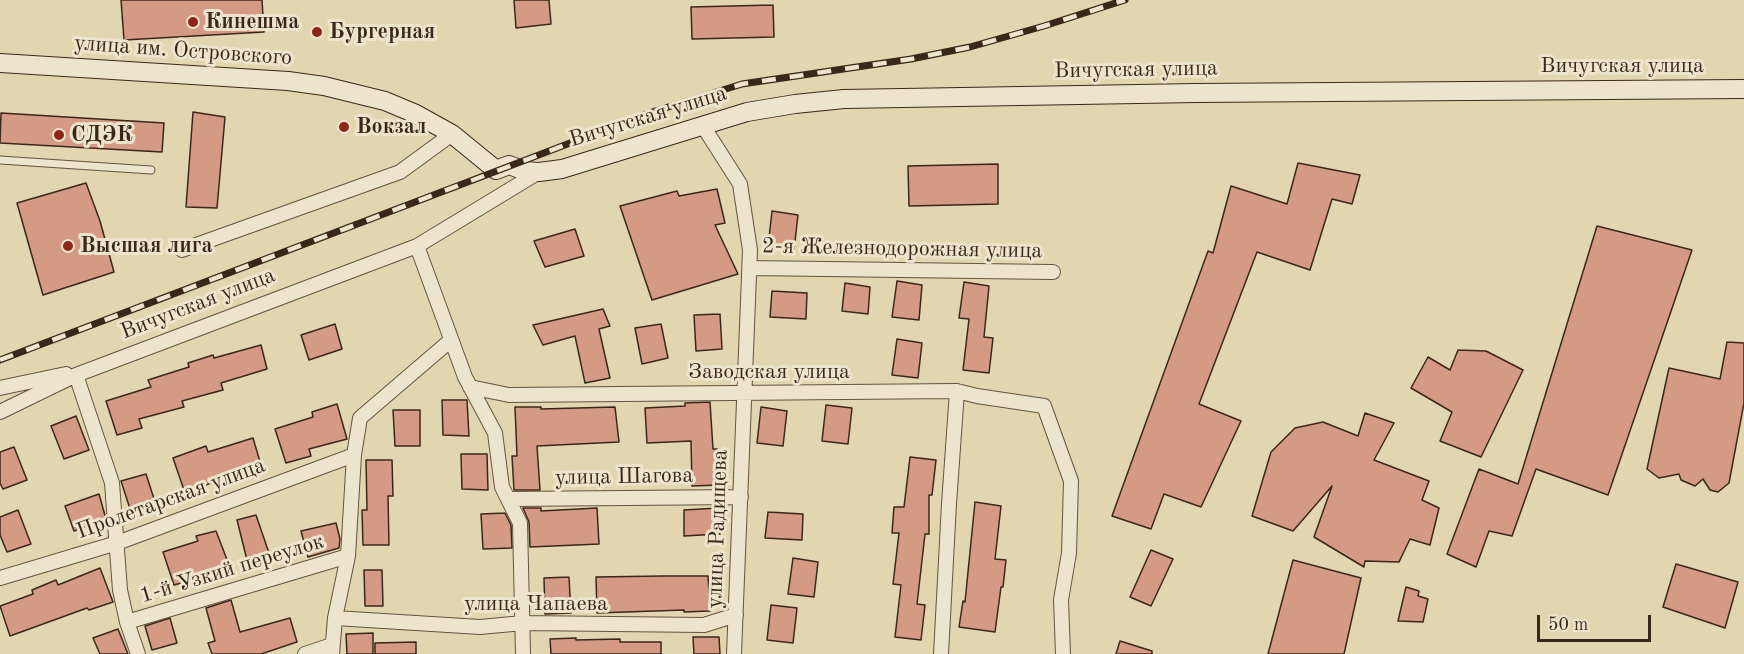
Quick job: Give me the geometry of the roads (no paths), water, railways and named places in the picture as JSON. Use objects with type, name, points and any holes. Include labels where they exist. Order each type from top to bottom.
[{"type":"main road","name":"улица им. Островского","points":[[0,63],[288,81],[362,94]]},
{"type":"main road","name":"Вичугская улица","points":[[362,94],[416,114],[452,134],[496,170],[509,165],[525,171],[538,172],[562,169],[747,112],[844,99],[1196,93],[1744,89]]},
{"type":"street","name":"улица Радищева","points":[[703,126],[740,184],[750,250],[734,654]]},
{"type":"street","points":[[182,250],[400,172],[452,134]]},
{"type":"street","name":"Вичугская улица","points":[[0,412],[76,375],[417,246],[538,172]]},
{"type":"street","points":[[417,246],[470,387],[495,433],[502,487],[520,523],[523,654]]},
{"type":"street","name":"2-я Железнодорожная улица","points":[[750,268],[1053,272]]},
{"type":"street","points":[[305,654],[332,650],[335,618],[348,556],[354,455],[360,418],[451,340]]},
{"type":"street","points":[[0,388],[93,369]]},
{"type":"street","points":[[76,375],[112,483],[120,590],[127,622],[138,654]]},
{"type":"street","name":"Заводская улица","points":[[470,387],[509,395],[745,399],[957,392],[1044,406],[1071,481],[1069,553],[1061,600],[1063,654]]},
{"type":"street","points":[[941,654],[948,504],[957,392]]},
{"type":"street","name":"Пролетарская улица","points":[[0,578],[117,543],[354,455]]},
{"type":"street","name":"улица Шагова","points":[[508,499],[741,497]]},
{"type":"street","name":"1-й Узкий переулок","points":[[127,622],[348,556]]},
{"type":"street","name":"улица Чапаева","points":[[335,618],[480,627],[523,623],[704,625],[736,615]]},
{"type":"lane","points":[[0,160],[151,170]]},
{"type":"railway","points":[[0,360],[649,113],[742,84],[911,59],[970,47],[1125,0]]},
{"type":"place","name":"Кинешма","points":[[193,22]]},
{"type":"place","name":"Бургерная","points":[[317,32]]},
{"type":"place","name":"Вокзал","points":[[344,127]]},
{"type":"place","name":"СДЭК","points":[[59,135]]},
{"type":"place","name":"Высшая лига","points":[[68,246]]}]
